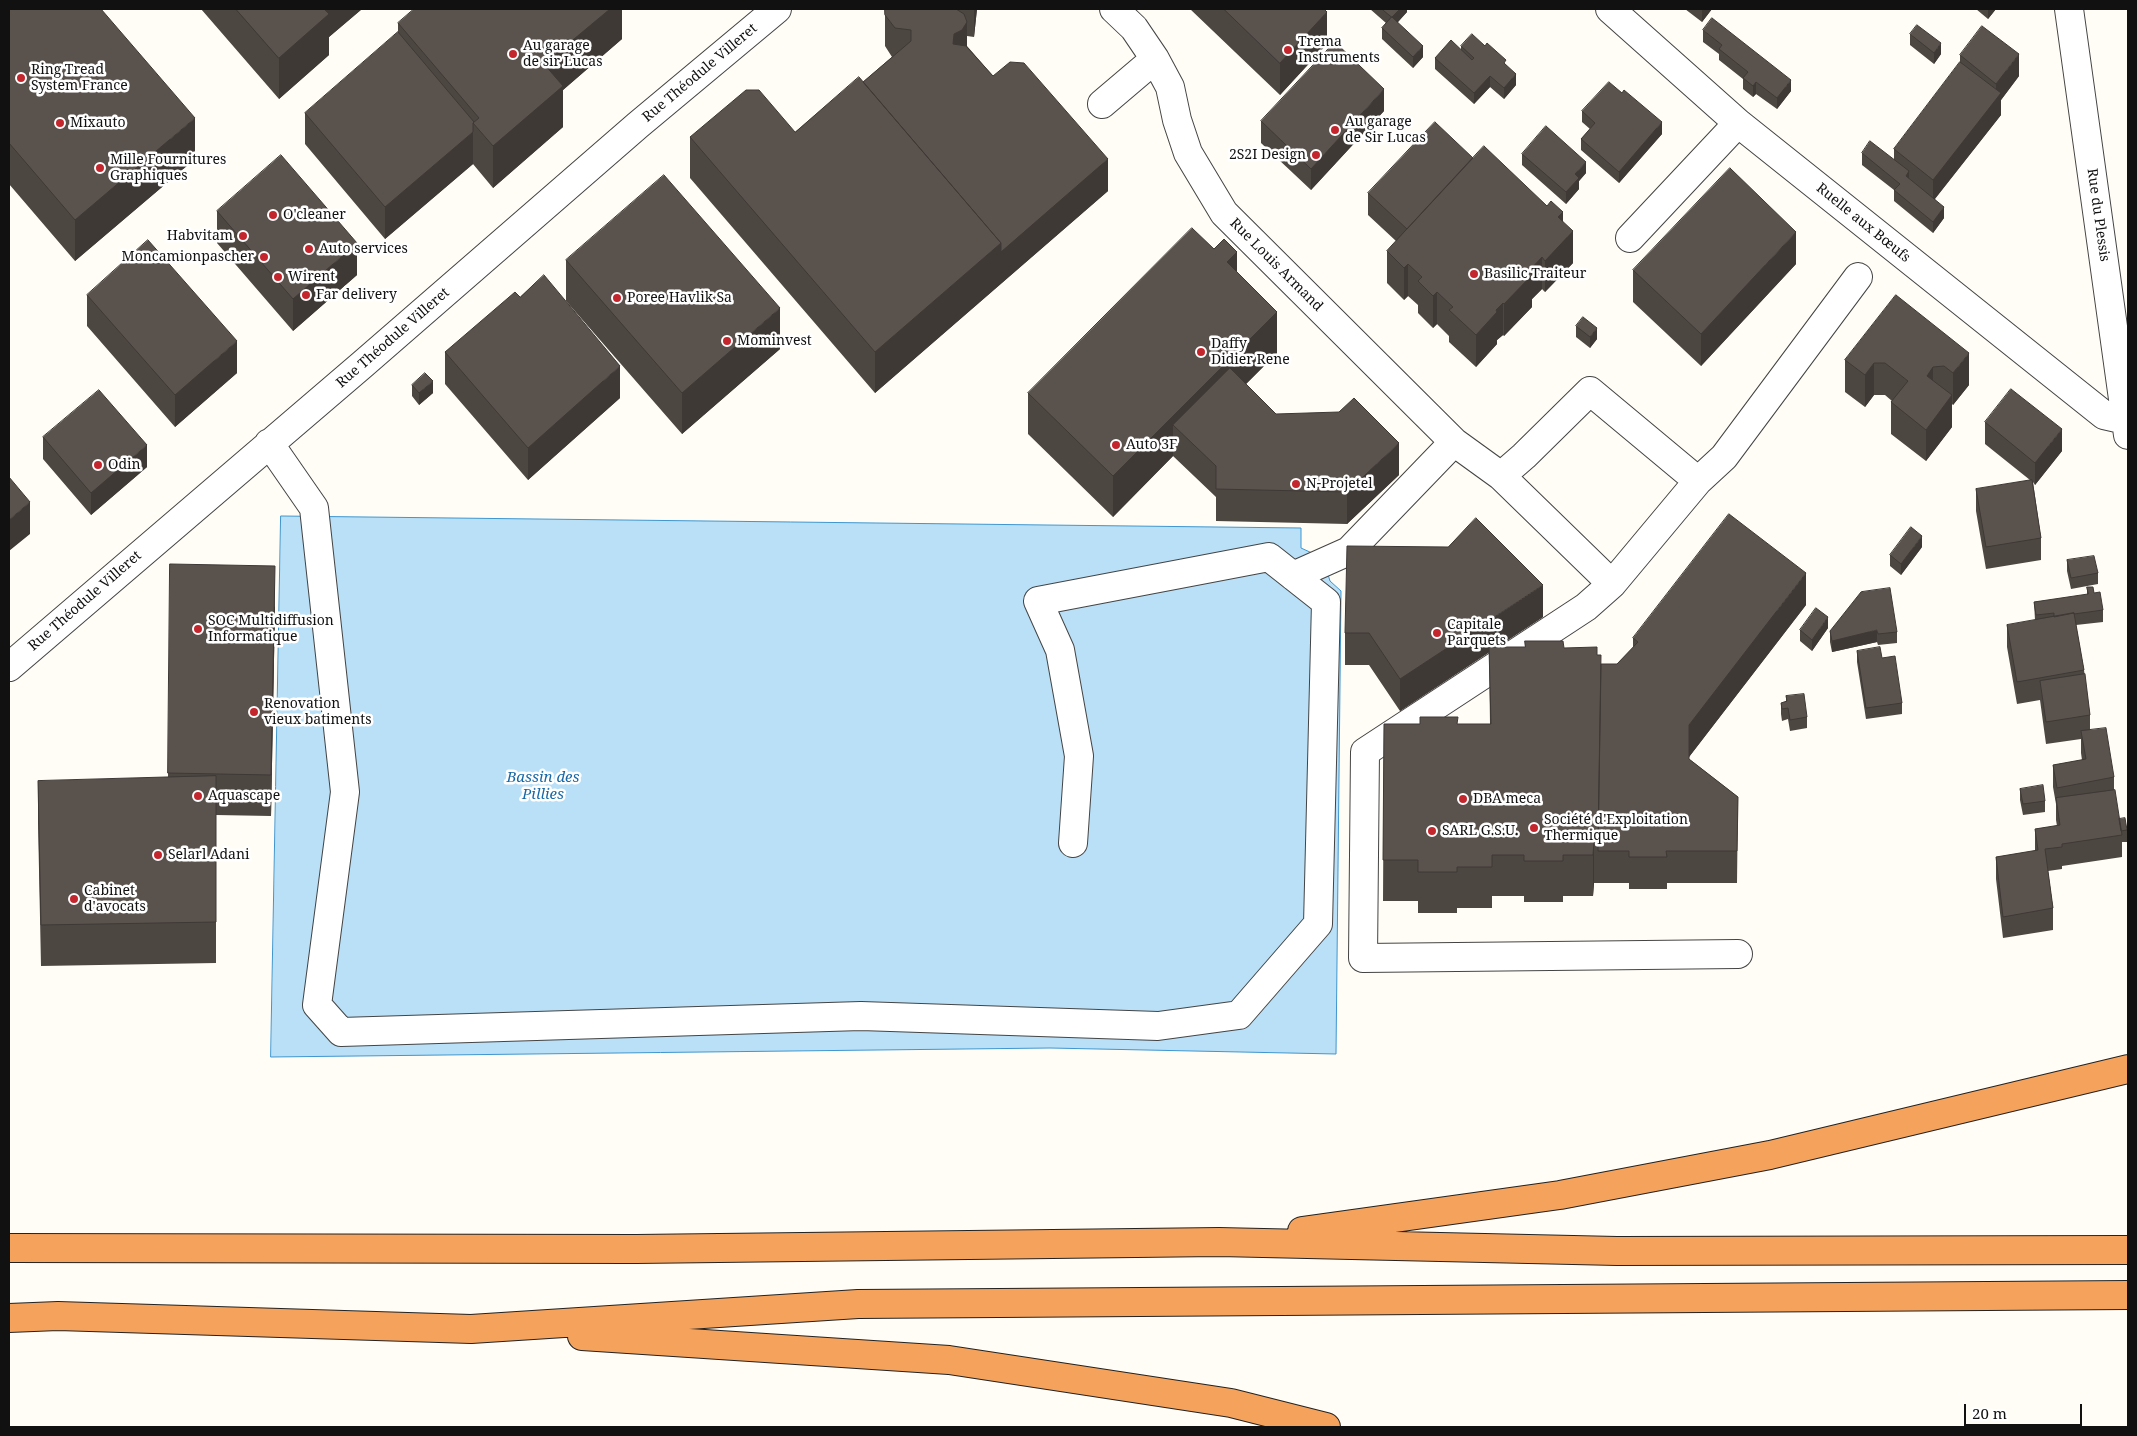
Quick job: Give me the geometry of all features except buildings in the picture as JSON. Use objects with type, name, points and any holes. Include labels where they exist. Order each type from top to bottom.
[{"type":"highway","points":[[1219,1242],[1560,1195],[1770,1155],[2128,1069]]},
{"type":"highway","points":[[9,1248],[636,1249],[1219,1242],[1617,1251],[2128,1250]]},
{"type":"highway","points":[[471,1329],[858,1304],[2128,1295]]},
{"type":"highway","points":[[9,1318],[58,1316],[471,1329],[949,1360],[1231,1403],[1326,1427]]},
{"type":"street","name":"Rue Théodule Villeret","points":[[9,667],[638,125],[777,9]]},
{"type":"street","name":"Rue Louis Armand","points":[[1114,9],[1134,28],[1155,59],[1170,87],[1177,120],[1188,153],[1224,213],[1454,442],[1501,476],[1612,584]]},
{"type":"street","name":"Ruelle aux Bœufs","points":[[1610,9],[1738,122],[2104,415],[2127,428]]},
{"type":"street","name":"Rue du Plessis","points":[[2069,9],[2127,428]]},
{"type":"street","points":[[1102,104],[1155,59]]},
{"type":"street","points":[[1630,238],[1738,122]]},
{"type":"street","points":[[1738,954],[1363,958],[1365,752],[1586,607],[1612,584],[1698,481],[1724,457],[1858,277]]},
{"type":"street","points":[[1501,476],[1590,391],[1698,481]]},
{"type":"street","points":[[1293,576],[1349,551],[1454,442]]},
{"type":"street","points":[[269,443],[314,508],[345,792],[318,1005],[341,1032],[861,1016],[1158,1026],[1239,1015],[1318,924],[1326,602],[1269,557],[1038,601],[1060,650],[1079,756],[1073,843]]},
{"type":"water","name":"Bassin des Pillies","points":[[281,516],[1301,528],[1301,548],[1323,558],[1330,581],[1341,591],[1336,1054],[1050,1048],[271,1057]]},
{"type":"place","name":"Trema Instruments","points":[[1288,50]]},
{"type":"place","name":"Au garage de sir Lucas","points":[[513,54]]},
{"type":"place","name":"Ring Tread System France","points":[[21,78]]},
{"type":"place","name":"Mixauto","points":[[60,123]]},
{"type":"place","name":"Au garage de Sir Lucas","points":[[1335,130]]},
{"type":"place","name":"2S2I Design","points":[[1316,155]]},
{"type":"place","name":"Mille Fournitures Graphiques","points":[[100,168]]},
{"type":"place","name":"O'cleaner","points":[[273,215]]},
{"type":"place","name":"Habvitam","points":[[243,236]]},
{"type":"place","name":"Auto services","points":[[309,249]]},
{"type":"place","name":"Moncamionpascher","points":[[264,257]]},
{"type":"place","name":"Basilic Traiteur","points":[[1474,274]]},
{"type":"place","name":"Wirent","points":[[278,277]]},
{"type":"place","name":"Far delivery","points":[[306,295]]},
{"type":"place","name":"Poree Havlik Sa","points":[[617,298]]},
{"type":"place","name":"Mominvest","points":[[727,341]]},
{"type":"place","name":"Daffy Didier Rene","points":[[1201,352]]},
{"type":"place","name":"Auto 3F","points":[[1116,445]]},
{"type":"place","name":"Odin","points":[[98,465]]},
{"type":"place","name":"N-Projetel","points":[[1296,484]]},
{"type":"place","name":"SOC Multidiffusion Informatique","points":[[198,629]]},
{"type":"place","name":"Capitale Parquets","points":[[1437,633]]},
{"type":"place","name":"Renovation vieux batiments","points":[[254,712]]},
{"type":"place","name":"Aquascape","points":[[198,796]]},
{"type":"place","name":"DBA meca","points":[[1463,799]]},
{"type":"place","name":"Société d'Exploitation Thermique","points":[[1534,828]]},
{"type":"place","name":"SARL G.S.U.","points":[[1432,831]]},
{"type":"place","name":"Selarl Adani","points":[[158,855]]},
{"type":"place","name":"Cabinet d'avocats","points":[[74,899]]}]
